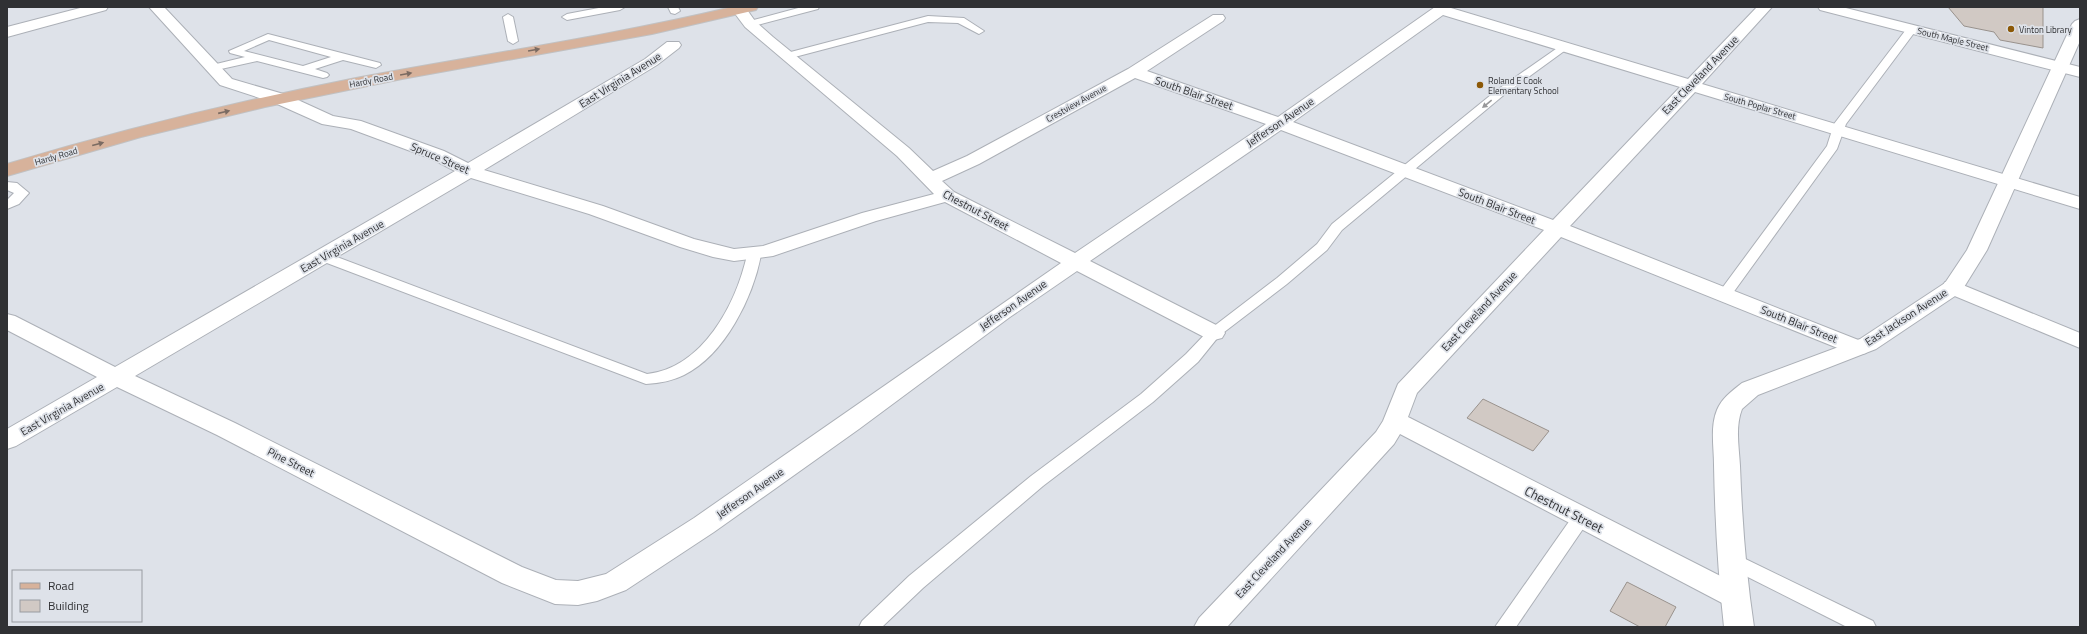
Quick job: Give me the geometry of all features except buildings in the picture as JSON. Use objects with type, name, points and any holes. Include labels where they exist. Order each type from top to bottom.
[{"type":"main road","name":"Hardy Road","points":[[7,154],[142,117],[251,91],[376,65],[513,41],[568,19],[694,7]]},
{"type":"main road","name":"Hardy Road","points":[[7,170],[176,124],[350,84],[744,12]]},
{"type":"street","points":[[7,32],[101,7]]},
{"type":"street","name":"Spruce Street","points":[[156,7],[226,82],[251,91],[281,99],[328,120],[354,125],[438,154],[469,171],[596,210],[694,245],[734,255],[754,255]]},
{"type":"street","name":"East Cleveland Avenue","points":[[1209,627],[1384,438],[1395,421],[1406,390],[1765,7]]},
{"type":"street","name":"South Maple Street","points":[[1825,7],[2070,69]]},
{"type":"street","name":"South Poplar Street","points":[[1443,8],[1690,86],[1838,129],[2080,203]]},
{"type":"street","name":"Jefferson Avenue","points":[[578,593],[597,589],[616,582],[704,525],[850,423],[1002,312],[1279,123],[1443,8]]},
{"type":"street","name":"Chestnut Street","points":[[744,12],[787,56],[903,152],[947,196],[1214,333]]},
{"type":"street","name":"Crestview Avenue","points":[[930,179],[973,160],[1134,72],[1218,18]]},
{"type":"street","name":"East Jackson Avenue","points":[[1739,627],[1734,596],[1727,506],[1726,431],[1729,410],[1736,399],[1750,389],[1858,348],[1939,298],[1953,286],[1977,250],[2008,181],[2070,69],[2080,24]]},
{"type":"street","name":"East Virginia Avenue","points":[[7,440],[324,257],[651,62],[673,45]]},
{"type":"street","name":"South Blair Street","points":[[1134,72],[1279,123],[1405,171],[1726,294],[1858,348]]},
{"type":"street","points":[[754,255],[869,217],[947,196]]},
{"type":"street","points":[[1953,286],[2080,341]]},
{"type":"street","name":"Pine Street","points":[[7,321],[116,377],[226,429],[512,574],[555,592],[578,593]]},
{"type":"street","name":"Chestnut Street","points":[[1395,421],[1734,596]]},
{"type":"lane","points":[[568,19],[620,7]]},
{"type":"lane","points":[[744,12],[808,8]]},
{"type":"lane","points":[[508,17],[513,41]]},
{"type":"lane","points":[[787,56],[928,19],[960,20],[978,31]]},
{"type":"lane","points":[[1726,294],[1833,146],[1838,129],[1912,29]]},
{"type":"lane","points":[[323,76],[263,56],[234,51],[268,37],[317,52],[344,56],[376,65]]},
{"type":"lane","points":[[869,627],[916,582],[1037,481],[1147,398],[1192,358],[1214,333],[1282,281],[1322,247],[1338,227],[1405,171],[1501,92],[1563,47]]},
{"type":"lane","points":[[212,68],[263,56]]},
{"type":"lane","points":[[302,70],[344,56]]},
{"type":"lane","points":[[7,186],[12,186],[22,194],[7,205]]},
{"type":"lane","points":[[324,257],[646,379],[653,379],[680,372],[696,359],[719,334],[735,308],[748,281],[754,255]]},
{"type":"lane","points":[[1505,627],[1581,518]]},
{"type":"lane","points":[[1731,560],[1866,627]]},
{"type":"place","name":"Vinton Library","points":[[2011,29]]},
{"type":"place","name":"Roland E Cook Elementary School","points":[[1480,85]]}]
